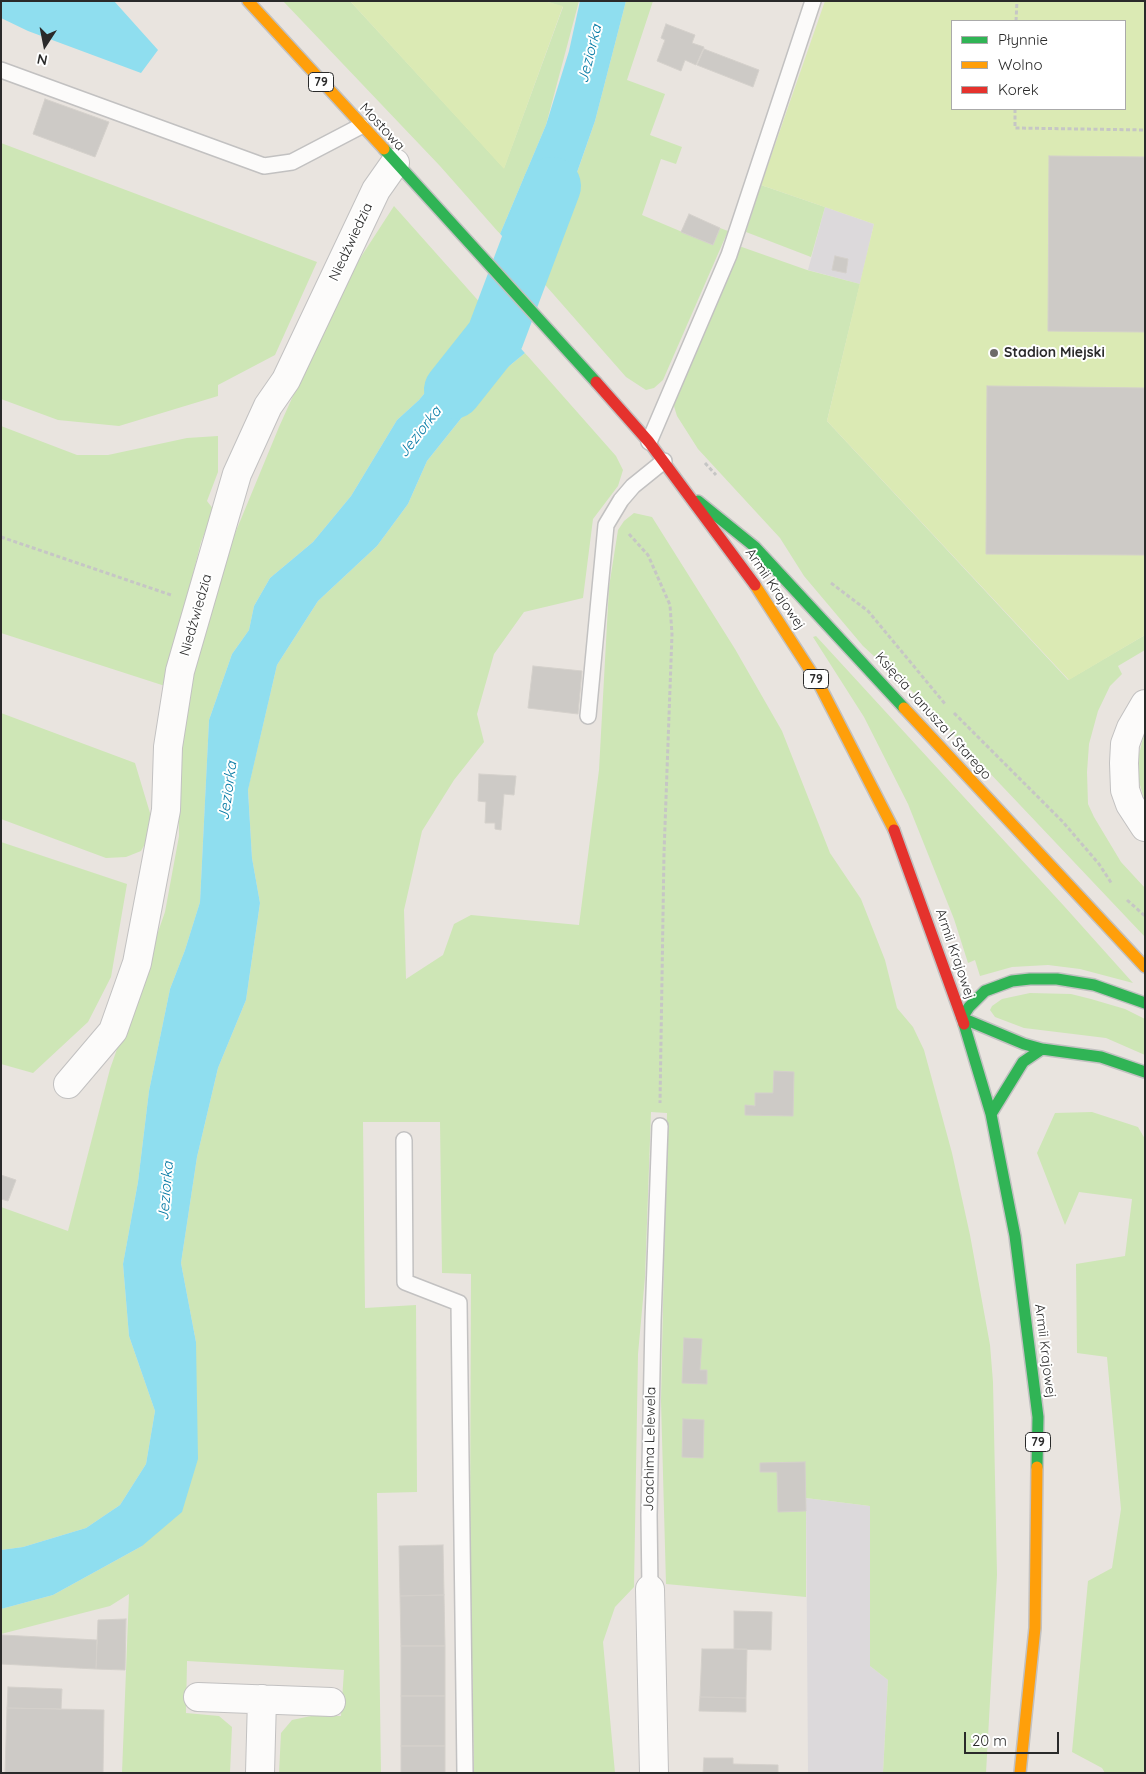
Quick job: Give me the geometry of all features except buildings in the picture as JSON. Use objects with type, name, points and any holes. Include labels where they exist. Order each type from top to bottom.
[{"type":"main road","name":"Mostowa","points":[[248,1],[395,163],[497,271]]},
{"type":"main road","name":"Armii Krajowej","points":[[497,271],[649,442],[690,494],[766,600],[819,684],[869,777],[894,830],[962,1018],[991,1114],[1011,1211],[1038,1417],[1035,1628],[1020,1773]]},
{"type":"main road","name":"Księcia Janusza I Starego","points":[[690,494],[755,547],[1145,967]]},
{"type":"main road","points":[[1145,1003],[1094,985],[1057,979],[1030,979],[1012,981],[985,991],[969,1007],[962,1018],[1042,1049],[1100,1057],[1145,1072]]},
{"type":"main road","points":[[991,1114],[1023,1062],[1042,1049]]},
{"type":"street","name":"Niedźwiedzia","points":[[68,1084],[113,1031],[138,963],[166,810],[168,747],[180,671],[238,474],[268,406],[286,380],[376,190],[395,163]]},
{"type":"street","points":[[1145,704],[1130,728],[1125,744],[1124,763],[1125,790],[1130,804],[1145,827]]},
{"type":"street","name":"Joachima Lelewela","points":[[650,1589],[654,1773]]},
{"type":"street","points":[[198,1697],[331,1702]]},
{"type":"street","points":[[260,1773],[262,1699]]},
{"type":"lane","points":[[649,442],[729,255],[813,1]]},
{"type":"lane","points":[[1,70],[264,166],[292,162],[361,126]]},
{"type":"lane","points":[[588,716],[606,525],[611,514],[633,486],[664,461]]},
{"type":"lane","name":"Joachima Lelewela","points":[[650,1589],[649,1514],[652,1321],[660,1126]]},
{"type":"lane","points":[[404,1140],[405,1282],[459,1303],[465,1773]]},
{"type":"path","points":[[1016,20],[1017,1]]},
{"type":"path","points":[[1015,110],[1015,128],[1145,130]]},
{"type":"path","points":[[611,514],[648,556],[670,605],[672,634],[664,853],[660,1126]]},
{"type":"path","points":[[1,537],[199,605]]},
{"type":"shaded area","points":[[825,207],[874,224],[860,284],[808,270]]},
{"type":"shaded area","points":[[806,1498],[870,1506],[870,1666],[888,1680],[883,1773],[808,1773]]},
{"type":"green space","points":[[283,1],[350,1],[504,168],[563,7],[545,1],[579,1],[546,125],[500,234],[440,166]]},
{"type":"green space","points":[[350,1],[544,1],[563,6],[504,169]]},
{"type":"green space","points":[[626,1],[653,1],[627,80],[665,94],[650,135],[682,147],[676,164],[661,159],[642,215],[713,245],[720,228],[728,231],[663,380],[654,388],[646,390],[626,377],[540,279],[595,121]]},
{"type":"green space","name":"Stadion Miejski","points":[[825,1],[1145,1],[1145,635],[1069,680],[827,421],[874,224],[761,185]]},
{"type":"green space","points":[[1,143],[317,262],[275,355],[218,385],[218,396],[119,426],[58,420],[1,399]]},
{"type":"green space","points":[[761,185],[825,207],[811,257],[746,232]]},
{"type":"green space","points":[[394,206],[483,306],[455,356],[419,400],[397,420],[351,496],[313,542],[270,578],[254,606],[249,630],[232,654],[209,720],[200,902],[170,989],[149,1091],[138,1182],[123,1264],[129,1336],[155,1411],[146,1464],[120,1505],[86,1528],[23,1547],[1,1550],[1,1207],[68,1231],[110,1069],[165,912],[179,836],[178,764],[192,672],[229,548],[279,427],[344,283]]},
{"type":"green space","points":[[739,246],[807,270],[860,284],[827,421],[1068,680],[1145,635],[1145,650],[1118,666],[1122,674],[1110,686],[1098,711],[1089,744],[1087,772],[1088,804],[1094,817],[1121,862],[1145,888],[1145,937],[913,692],[863,646],[804,576],[780,538],[698,449],[677,416],[673,403]]},
{"type":"green space","points":[[525,353],[616,456],[623,470],[618,486],[593,519],[583,598],[524,612],[494,654],[477,714],[484,742],[454,780],[422,831],[404,910],[406,979],[443,955],[454,924],[471,915],[579,925],[599,770],[609,587],[618,530],[624,521],[634,513],[652,517],[735,649],[782,731],[830,853],[861,899],[885,960],[897,1008],[913,1027],[924,1050],[952,1153],[970,1235],[990,1345],[993,1382],[997,1575],[986,1773],[883,1773],[888,1680],[870,1666],[870,1506],[806,1498],[806,1597],[666,1584],[661,1401],[667,1113],[651,1112],[645,1277],[638,1354],[634,1587],[615,1607],[603,1642],[615,1773],[474,1773],[470,1539],[471,1274],[442,1273],[440,1122],[363,1122],[365,1308],[416,1305],[417,1492],[377,1493],[381,1773],[279,1773],[281,1733],[292,1720],[311,1716],[341,1716],[344,1670],[187,1661],[186,1713],[219,1716],[232,1727],[230,1773],[122,1773],[129,1594],[110,1606],[1,1634],[1,1609],[53,1595],[142,1546],[196,1394],[196,1342],[181,1263],[197,1157],[218,1068],[246,1000],[260,903],[252,858],[248,789],[277,665],[318,601],[377,546],[408,504],[427,461],[491,381]]},
{"type":"green space","points":[[1,426],[77,455],[108,455],[187,438],[218,436],[218,472],[207,501],[214,510],[201,542],[165,686],[1,633]]},
{"type":"green space","points":[[816,636],[1133,983],[1080,969],[1048,965],[1012,967],[980,976],[975,960],[968,963],[954,919],[908,804],[864,717],[813,637]]},
{"type":"green space","points":[[1,713],[135,763],[150,813],[150,835],[141,851],[126,857],[106,858],[1,819]]},
{"type":"green space","points":[[1145,731],[1145,802],[1138,778],[1138,758]]},
{"type":"green space","points":[[1,842],[127,884],[111,977],[88,1022],[33,1073],[1,1064]]},
{"type":"green space","points":[[1030,993],[1071,994],[1125,1009],[1145,1019],[1145,1055],[1106,1038],[1024,1028],[995,1017],[990,1010],[992,1006],[1002,999]]},
{"type":"green space","points":[[1092,1112],[1138,1127],[1145,1139],[1145,1773],[1105,1773],[1102,1768],[1072,1752],[1088,1581],[1112,1568],[1121,1509],[1107,1357],[1077,1353],[1076,1264],[1125,1256],[1132,1199],[1079,1192],[1065,1225],[1037,1153],[1055,1113]]},
{"type":"water","points":[[1,1],[114,1],[158,50],[141,73],[28,31],[1,18]]},
{"type":"water","points":[[580,1],[626,1],[595,121],[540,278],[500,234],[546,125],[569,51]]},
{"type":"water","points":[[483,306],[525,353],[491,381],[427,461],[408,504],[377,546],[318,601],[277,665],[248,790],[252,858],[260,903],[246,1000],[218,1068],[197,1157],[181,1263],[196,1342],[198,1459],[182,1512],[142,1546],[53,1595],[1,1609],[1,1550],[23,1547],[86,1528],[120,1505],[146,1464],[155,1411],[129,1336],[123,1264],[138,1182],[149,1091],[170,989],[200,902],[209,720],[232,654],[249,630],[254,606],[270,578],[313,542],[351,496],[397,420],[419,400],[455,356]]},
{"type":"pier","points":[[498,232],[542,280],[538,280],[498,236]]},
{"type":"pier","points":[[481,304],[485,304],[527,351],[527,355]]},
{"type":"waterway","name":"Jeziorka","points":[[453,390],[495,337],[552,186]]},
{"type":"traffic: fast","points":[[384,149],[596,382]]},
{"type":"traffic: fast","points":[[698,501],[755,547],[904,708]]},
{"type":"traffic: fast","points":[[1145,1003],[1094,985],[1057,979],[1030,979],[1012,981],[985,991],[969,1007],[962,1018],[1024,1044],[1042,1049],[1101,1057],[1145,1072]]},
{"type":"traffic: fast","points":[[964,1024],[991,1114],[1015,1236],[1038,1417],[1037,1467]]},
{"type":"traffic: fast","points":[[991,1114],[1023,1062],[1042,1049]]},
{"type":"traffic: slow","points":[[248,1],[384,149]]},
{"type":"traffic: slow","points":[[755,585],[819,684],[894,830]]},
{"type":"traffic: slow","points":[[904,708],[1145,967]]},
{"type":"traffic: slow","points":[[1020,1773],[1035,1628],[1037,1467]]},
{"type":"traffic: jam","points":[[596,382],[649,442],[755,585]]},
{"type":"traffic: jam","points":[[894,830],[964,1024]]},
{"type":"place","name":"Stadion Miejski","points":[[994,353]]}]
